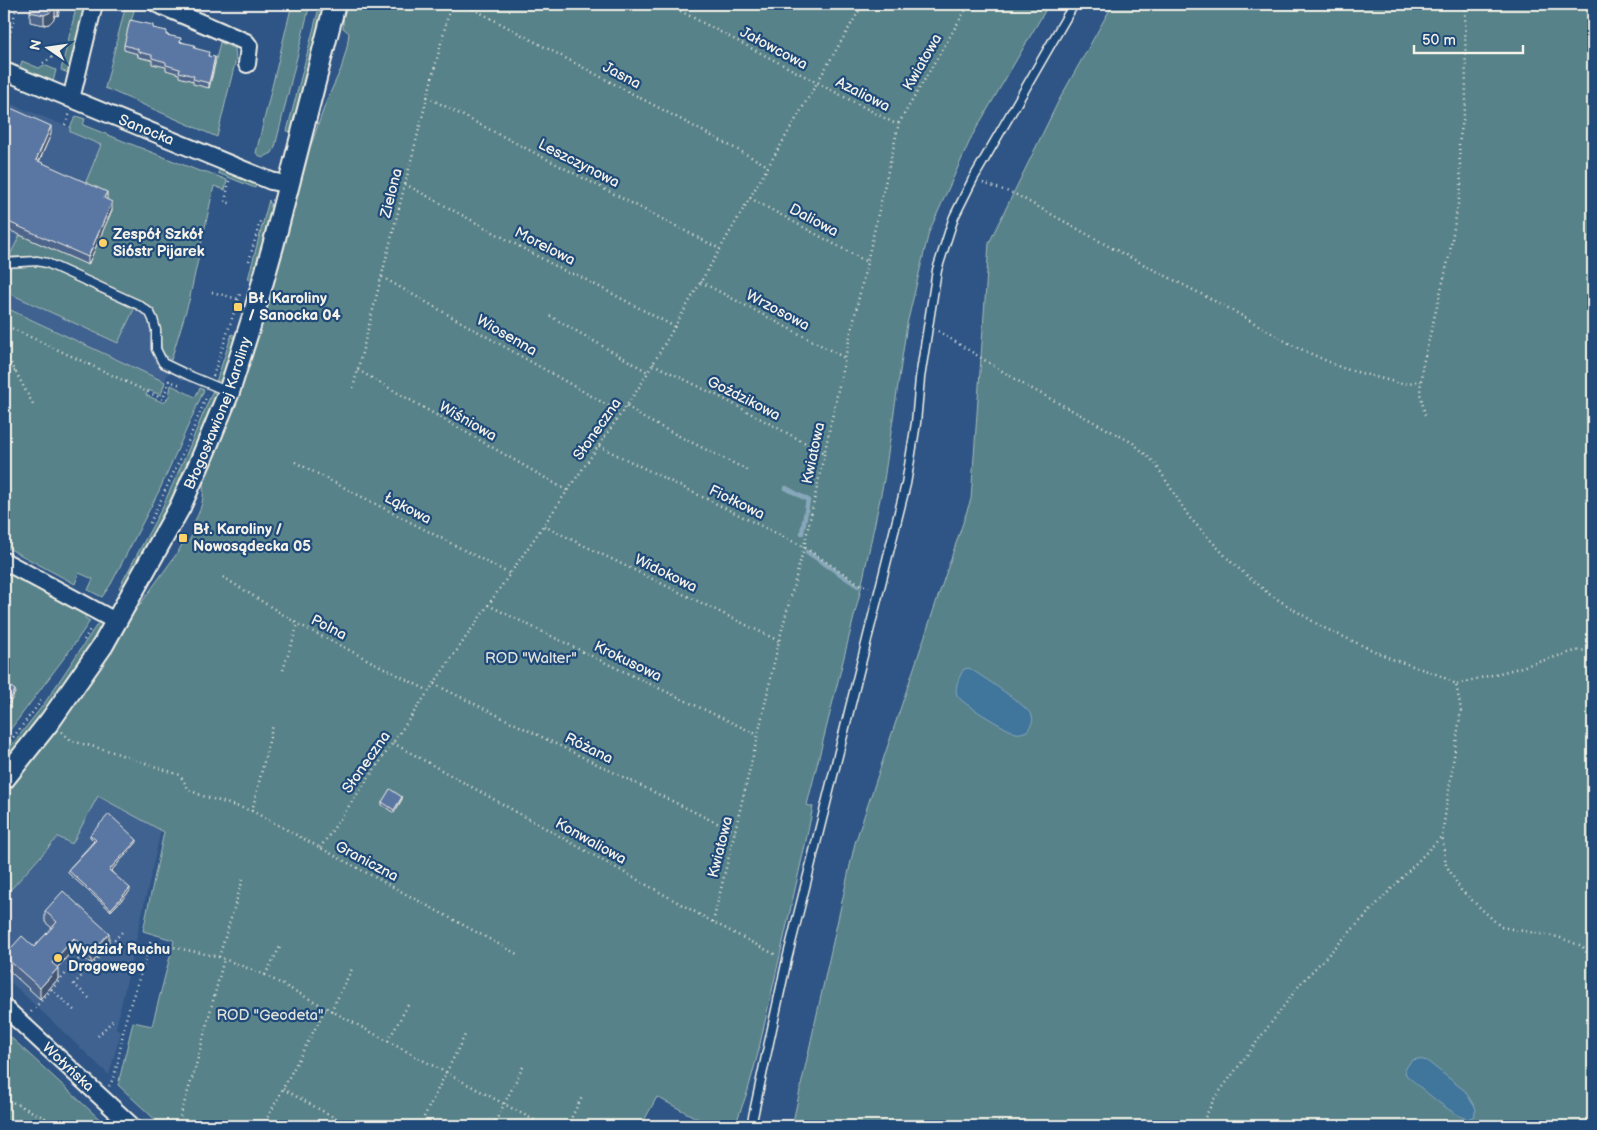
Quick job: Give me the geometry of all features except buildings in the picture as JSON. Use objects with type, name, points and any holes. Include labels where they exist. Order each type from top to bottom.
[{"type":"street","points":[[70,107],[94,4]]},
{"type":"street","points":[[156,4],[246,42],[249,46],[247,64]]},
{"type":"street","name":"Błogosławionej Karoliny","points":[[4,779],[50,722],[103,645],[109,617],[180,507],[220,388],[241,355],[289,186],[335,4]]},
{"type":"street","name":"Sanocka","points":[[4,72],[70,107],[289,186]]},
{"type":"street","points":[[4,561],[109,617]]},
{"type":"street","name":"Wołyńska","points":[[4,1007],[132,1126]]},
{"type":"lane","points":[[751,1126],[787,959],[906,484],[937,270],[954,217],[973,179],[1074,4]]},
{"type":"lane","points":[[4,263],[37,261],[46,263],[139,306],[150,313],[154,319],[156,349],[164,363],[220,388]]},
{"type":"path","points":[[6,50],[17,4]]},
{"type":"path","name":"Zielona","points":[[353,388],[451,4]]},
{"type":"path","name":"Jasna","points":[[464,4],[768,166]]},
{"type":"path","name":"Jałowcowa","points":[[667,4],[817,83]]},
{"type":"path","name":"Słoneczna","points":[[320,848],[627,406],[863,4]]},
{"type":"path","name":"Kwiatowa","points":[[713,922],[779,641],[804,547],[899,124],[969,4]]},
{"type":"path","points":[[1425,415],[1420,393],[1422,368],[1449,257],[1461,187],[1459,143],[1466,103],[1465,4]]},
{"type":"path","points":[[43,63],[63,50]]},
{"type":"path","name":"Azaliowa","points":[[817,83],[899,124]]},
{"type":"path","name":"Leszczynowa","points":[[428,97],[720,249]]},
{"type":"path","points":[[65,125],[70,107]]},
{"type":"path","points":[[230,179],[224,202],[230,204]]},
{"type":"path","points":[[973,179],[1015,194],[1110,247],[1232,310],[1292,345],[1351,370],[1402,384],[1421,381]]},
{"type":"path","name":"Morelowa","points":[[405,184],[570,274],[575,274],[675,327]]},
{"type":"path","name":"Daliowa","points":[[750,198],[868,262]]},
{"type":"path","points":[[249,263],[262,215]]},
{"type":"path","name":"Wiosenna","points":[[382,277],[621,413]]},
{"type":"path","name":"Wrzosowa","points":[[701,282],[845,358]]},
{"type":"path","points":[[146,529],[187,444],[220,388],[241,290]]},
{"type":"path","points":[[212,292],[238,299]]},
{"type":"path","points":[[550,316],[648,372]]},
{"type":"path","points":[[928,324],[1023,384],[1133,443],[1155,464],[1189,517],[1231,562],[1268,594],[1322,627],[1392,659],[1439,674],[1456,684],[1514,669],[1575,650],[1593,650]]},
{"type":"path","points":[[4,330],[6,327],[9,327],[163,399],[169,381],[187,388]]},
{"type":"path","points":[[4,350],[34,406]]},
{"type":"path","name":"Goździkowa","points":[[653,364],[724,399],[824,453]]},
{"type":"path","name":"Wiśniowa","points":[[358,370],[568,491]]},
{"type":"path","points":[[4,373],[15,371]]},
{"type":"path","points":[[627,406],[645,419],[749,471]]},
{"type":"path","name":"Fiołkowa","points":[[599,446],[804,547],[862,585]]},
{"type":"path","name":"Łąkowa","points":[[296,462],[510,574]]},
{"type":"path","name":"Widokowa","points":[[544,526],[779,641]]},
{"type":"path","name":"Polna","points":[[224,577],[298,624],[429,691]]},
{"type":"path","name":"Krokusowa","points":[[488,605],[758,735]]},
{"type":"path","points":[[81,644],[109,617]]},
{"type":"path","points":[[282,670],[298,624]]},
{"type":"path","name":"Różana","points":[[434,684],[735,832]]},
{"type":"path","points":[[1456,684],[1461,710],[1442,836],[1446,866],[1461,890],[1500,927],[1558,937],[1582,946],[1593,963]]},
{"type":"path","points":[[4,749],[45,696]]},
{"type":"path","name":"Graniczna","points":[[50,722],[72,741],[110,750],[180,775],[189,790],[252,812],[517,954]]},
{"type":"path","points":[[252,812],[273,725]]},
{"type":"path","name":"Konwaliowa","points":[[393,743],[713,922],[780,956]]},
{"type":"path","points":[[1201,1126],[1214,1099],[1301,983],[1442,836]]},
{"type":"path","points":[[219,957],[244,876]]},
{"type":"path","points":[[89,998],[74,984],[122,931]]},
{"type":"path","points":[[115,1073],[126,1021],[145,965],[150,942],[219,957],[265,976],[545,1126]]},
{"type":"path","points":[[265,976],[280,947]]},
{"type":"path","points":[[1588,953],[1593,948]]},
{"type":"path","points":[[28,1015],[79,958]]},
{"type":"path","points":[[177,1126],[195,1069],[224,959]]},
{"type":"path","points":[[64,960],[82,975]]},
{"type":"path","points":[[331,1011],[353,967]]},
{"type":"path","points":[[51,989],[76,1012]]},
{"type":"path","points":[[388,1041],[408,1005]]},
{"type":"path","points":[[263,1126],[326,1008]]},
{"type":"path","points":[[98,1036],[113,1020]]},
{"type":"path","points":[[424,1117],[465,1035]]},
{"type":"path","points":[[493,1126],[524,1067]]},
{"type":"path","points":[[283,1089],[344,1123]]},
{"type":"path","points":[[567,1126],[582,1097]]},
{"type":"path","points":[[4,1098],[45,1118],[47,1126]]},
{"type":"shaded area","name":"Zespół Szkół Sióstr Pijarek","points":[[4,101],[214,186],[189,301],[165,382],[4,307]]},
{"type":"shaded area","points":[[969,668],[1029,711],[1032,720],[1027,731],[1018,733],[1011,731],[984,716],[960,699],[956,692],[958,681],[964,669]]},
{"type":"shaded area","points":[[98,796],[161,830],[116,1028],[121,1032],[109,1075],[4,976],[4,897],[58,837],[72,844]]},
{"type":"shaded area","points":[[1412,1060],[1427,1061],[1465,1091],[1476,1109],[1474,1116],[1468,1119],[1453,1112],[1406,1075],[1405,1069]]},
{"type":"green space","points":[[77,4],[87,4],[70,74],[61,70]]},
{"type":"green space","points":[[126,4],[135,7],[131,22],[138,57],[212,78],[220,42],[235,49],[236,59],[217,137],[105,88]]},
{"type":"green space","points":[[292,4],[310,4],[275,147],[272,153],[262,158],[256,153]]},
{"type":"green space","points":[[320,4],[327,4],[294,132],[287,131]]},
{"type":"green space","name":"ROD \"Walter\"","points":[[344,4],[1049,4],[972,136],[929,232],[907,324],[884,480],[860,593],[807,805],[813,807],[757,1057],[735,1126],[711,1126],[657,1097],[641,1126],[162,1126],[118,1085],[133,1022],[152,1026],[174,941],[143,931],[164,832],[98,796],[72,844],[58,837],[4,897],[4,794],[52,735],[125,625],[184,541],[188,543],[195,529],[192,526],[198,515],[203,497],[202,478],[306,147],[311,145],[326,102],[341,69],[349,33],[343,28]]},
{"type":"green space","points":[[1113,4],[1593,4],[1593,1126],[792,1126],[855,843],[971,499],[989,243],[1059,100]]},
{"type":"green space","points":[[4,60],[20,67],[22,61],[39,68],[44,65],[56,70],[53,82],[4,64]]},
{"type":"green space","points":[[76,116],[85,119],[83,125],[199,171],[227,180],[225,190],[214,186],[189,301],[171,360],[162,352],[157,316],[145,303],[51,260],[37,256],[9,257],[20,235],[112,210],[107,199],[83,189],[101,145],[70,132],[70,127]]},
{"type":"green space","points":[[221,167],[256,184],[255,188],[218,173]]},
{"type":"green space","points":[[269,200],[271,209],[270,230],[250,280],[248,279]]},
{"type":"green space","points":[[32,265],[48,268],[134,309],[118,343],[4,291],[4,266]]},
{"type":"green space","points":[[4,307],[165,382],[161,395],[148,390],[146,395],[164,403],[169,396],[171,385],[195,397],[200,388],[204,390],[159,491],[111,584],[102,597],[88,590],[93,579],[79,573],[75,584],[4,546]]},
{"type":"green space","points":[[232,334],[234,335],[233,348],[223,379],[216,382]]},
{"type":"green space","points":[[213,390],[217,398],[167,514],[125,591],[119,588],[161,510]]},
{"type":"green space","points":[[4,570],[86,614],[85,618],[90,621],[4,738]]},
{"type":"green space","points":[[100,620],[104,627],[82,663],[4,767],[4,755],[44,704]]},
{"type":"green space","points":[[4,1031],[107,1126],[4,1126]]},
{"type":"waterway","points":[[786,488],[808,500],[802,533]]},
{"type":"waterway","points":[[807,552],[858,586]]},
{"type":"place","name":"Zespół Szkół Sióstr Pijarek","points":[[103,243]]},
{"type":"place","name":"Bł. Karoliny / Sanocka 04","points":[[238,307]]},
{"type":"place","name":"Bł. Karoliny / Nowosądecka 05","points":[[183,538]]},
{"type":"place","name":"Wydział Ruchu Drogowego","points":[[58,958]]},
{"type":"park label","name":"ROD \"Geodeta\"","points":[[270,1015]]}]
